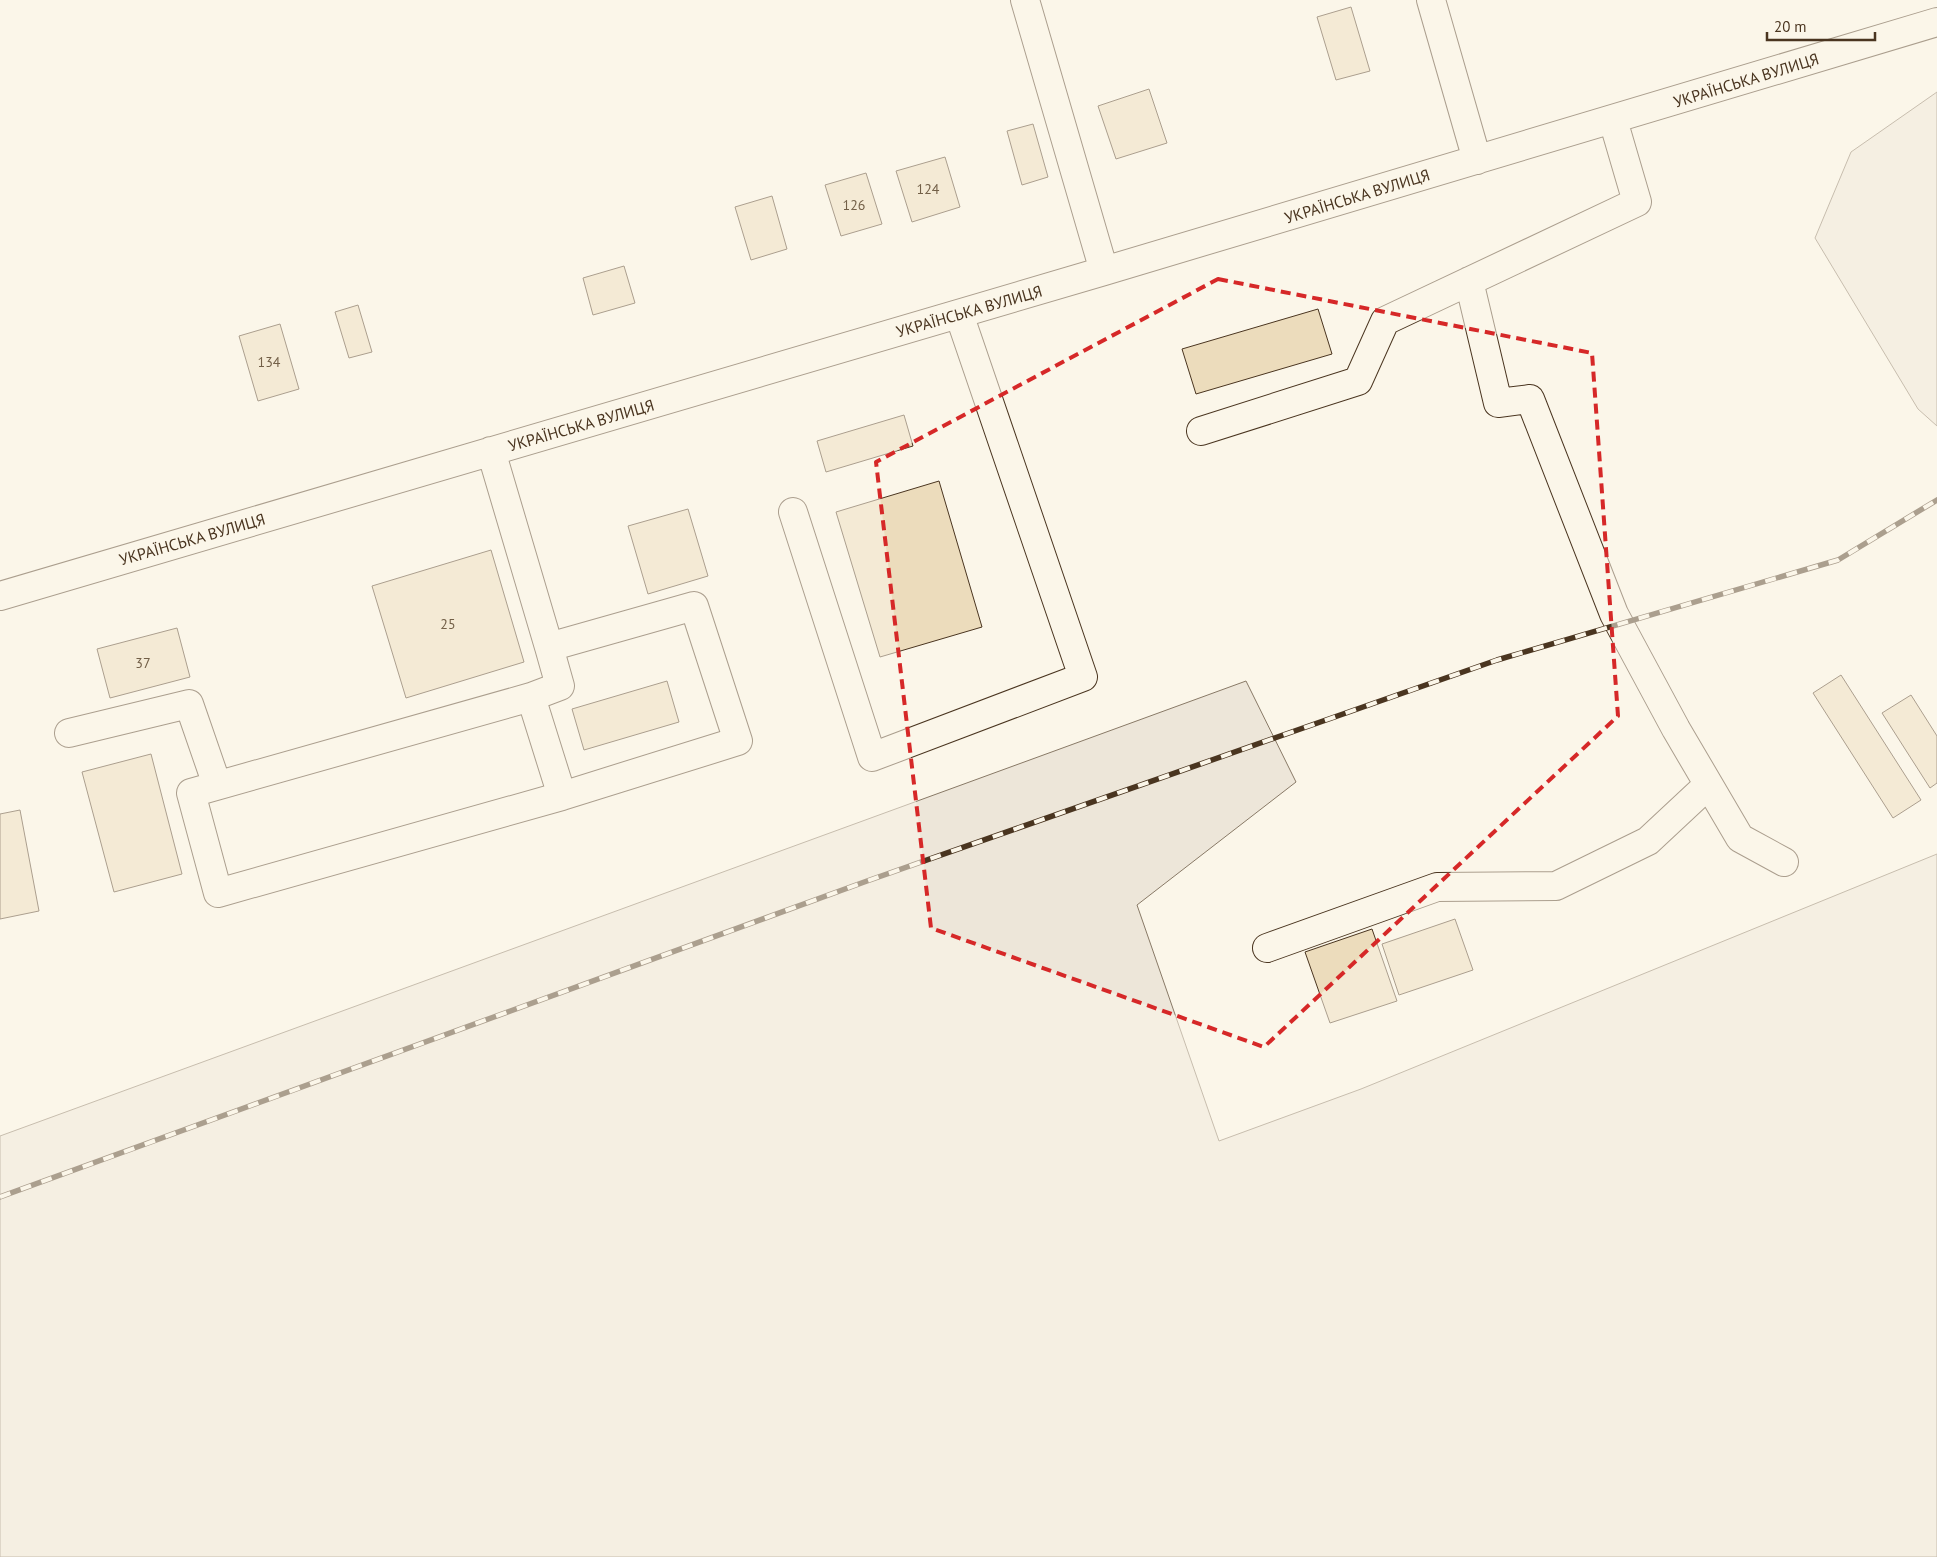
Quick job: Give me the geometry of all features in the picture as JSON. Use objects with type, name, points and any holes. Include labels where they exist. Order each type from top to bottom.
[{"type":"street","points":[[1024,0],[1104,271]]},
{"type":"street","points":[[1431,0],[1477,160]]},
{"type":"street","name":"УКРАЇНСЬКА ВУЛИЦЯ","points":[[0,596],[959,314],[1937,22]]},
{"type":"street","points":[[1202,431],[1358,381],[1386,321],[1637,202],[1613,120]]},
{"type":"street","points":[[1469,281],[1498,403],[1530,399],[1614,614],[1676,729],[1740,838],[1784,862]]},
{"type":"street","points":[[793,512],[872,757],[1083,677],[959,314]]},
{"type":"street","points":[[491,451],[560,686],[531,697],[191,792],[218,893],[562,796],[738,741],[694,606],[549,647]]},
{"type":"street","points":[[531,697],[562,796]]},
{"type":"street","points":[[69,734],[189,704],[217,785]]},
{"type":"street","points":[[1267,948],[1436,887],[1556,886],[1648,841],[1708,785]]},
{"type":"highlighted area","points":[[1218,279],[1592,353],[1618,716],[1264,1047],[931,928],[876,462]]},
{"type":"shaded area","points":[[1937,92],[1937,426],[1918,409],[1815,238],[1851,152]]},
{"type":"shaded area","points":[[1246,681],[1296,782],[1137,905],[1219,1141],[1361,1089],[1937,854],[1937,1557],[0,1557],[0,1136]]},
{"type":"building","points":[[1351,7],[1370,71],[1336,80],[1317,17]]},
{"type":"building","points":[[1149,89],[1167,143],[1116,159],[1098,106]]},
{"type":"building","points":[[1033,124],[1048,177],[1022,185],[1007,131]]},
{"type":"building","points":[[945,157],[960,207],[912,222],[896,171]]},
{"type":"building","points":[[866,173],[882,224],[841,236],[825,185]]},
{"type":"building","points":[[772,196],[787,249],[751,260],[735,207]]},
{"type":"building","points":[[624,266],[635,303],[593,315],[583,278]]},
{"type":"building","points":[[358,305],[372,352],[349,358],[335,312]]},
{"type":"building","points":[[1318,309],[1332,354],[1196,394],[1182,349]]},
{"type":"building","points":[[280,324],[299,389],[258,401],[239,336]]},
{"type":"building","points":[[904,415],[913,446],[826,472],[817,441]]},
{"type":"building","points":[[939,481],[982,627],[880,657],[836,512]]},
{"type":"building","points":[[688,509],[708,576],[648,594],[628,526]]},
{"type":"building","points":[[491,550],[524,662],[406,698],[372,586]]},
{"type":"building","points":[[177,628],[190,677],[110,698],[97,649]]},
{"type":"building","points":[[1841,675],[1921,800],[1893,818],[1813,693]]},
{"type":"building","points":[[667,681],[679,722],[584,750],[572,709]]},
{"type":"building","points":[[1911,695],[1937,736],[1937,783],[1930,788],[1882,713]]},
{"type":"building","points":[[151,754],[182,874],[114,892],[82,772]]},
{"type":"building","points":[[20,810],[39,911],[0,919],[0,814]]},
{"type":"building","points":[[1455,919],[1473,970],[1399,995],[1382,944]]},
{"type":"building","points":[[1372,929],[1397,1001],[1330,1023],[1305,952]]},
{"type":"railway","points":[[0,1197],[867,881],[1497,660],[1838,560],[1937,500]]}]
